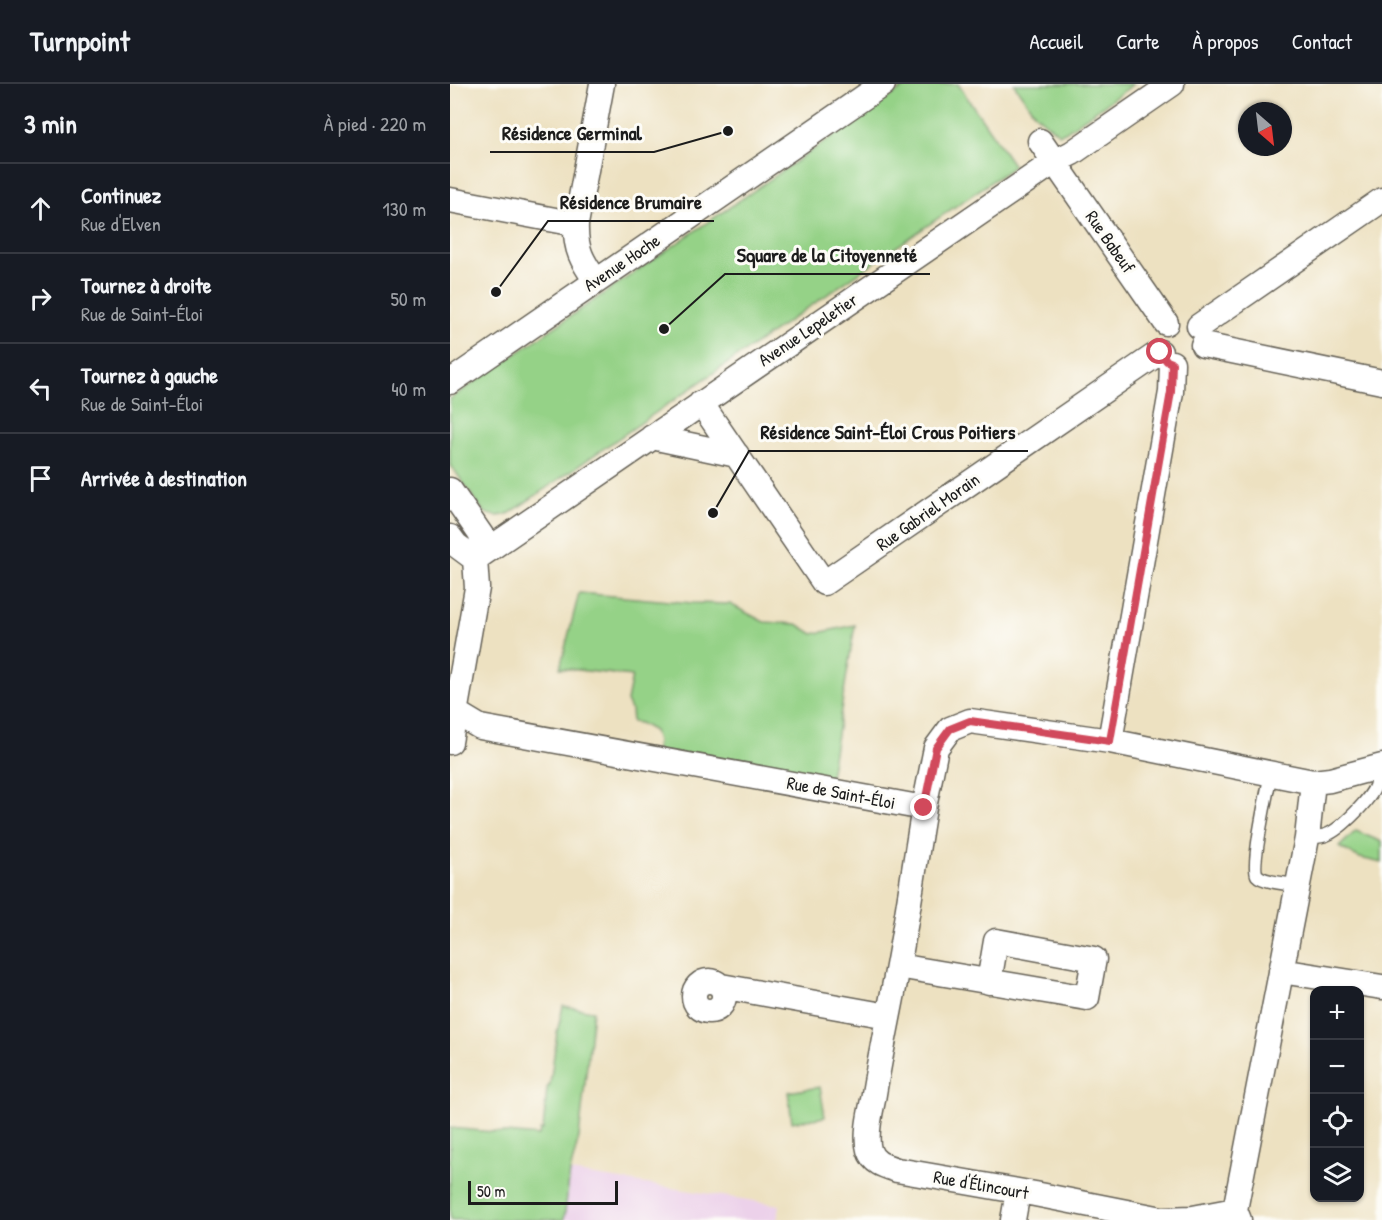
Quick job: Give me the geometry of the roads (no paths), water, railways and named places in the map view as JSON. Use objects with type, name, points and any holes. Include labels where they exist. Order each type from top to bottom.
[{"type":"street","points":[[596,281],[579,254],[576,224],[602,84]]},
{"type":"street","name":"Avenue Hoche","points":[[450,382],[883,84]]},
{"type":"street","name":"Avenue Lepeletier","points":[[482,554],[1054,162],[1072,153],[1172,84]]},
{"type":"street","name":"Rue Babeuf","points":[[1040,141],[1166,323]]},
{"type":"street","points":[[450,200],[576,224]]},
{"type":"street","name":"Rue Gabriel Morain","points":[[701,403],[824,583],[1166,358],[1180,365],[1196,359],[1201,353],[1201,336],[1382,200]]},
{"type":"street","points":[[1110,741],[1171,392],[1166,358],[1157,340],[1161,327],[1179,318],[1187,319],[1193,321],[1201,336],[1382,382]]},
{"type":"street","points":[[652,437],[736,455]]},
{"type":"street","points":[[450,490],[482,554],[453,711],[450,742]]},
{"type":"street","points":[[450,537],[456,545],[482,554]]},
{"type":"street","name":"Rue de Saint-Éloi","points":[[453,711],[480,727],[924,808]]},
{"type":"street","points":[[924,808],[936,748],[950,729],[970,721],[1110,741],[1313,782],[1330,780],[1378,767]]},
{"type":"street","name":"Rue d'Élincourt","points":[[924,808],[869,1121],[868,1146],[875,1161],[897,1170],[1162,1219],[1193,1218],[1237,1215],[1307,838],[1313,782]]},
{"type":"street","points":[[898,966],[989,982]]},
{"type":"street","points":[[1281,971],[1382,987]]},
{"type":"street","points":[[721,986],[888,1016]]},
{"type":"street","points":[[1013,1220],[1018,1192]]},
{"type":"lane","points":[[1307,838],[1325,836],[1350,819],[1376,783],[1378,767]]},
{"type":"lane","points":[[1271,773],[1257,850],[1256,874],[1267,880],[1298,885]]},
{"type":"place","name":"Résidence Germinal","points":[[728,131]]},
{"type":"place","name":"Résidence Brumaire","points":[[496,292]]},
{"type":"place","name":"Square de la Citoyenneté","points":[[664,329]]},
{"type":"place","name":"Résidence Saint-Éloi Crous Poitiers","points":[[713,513]]}]
